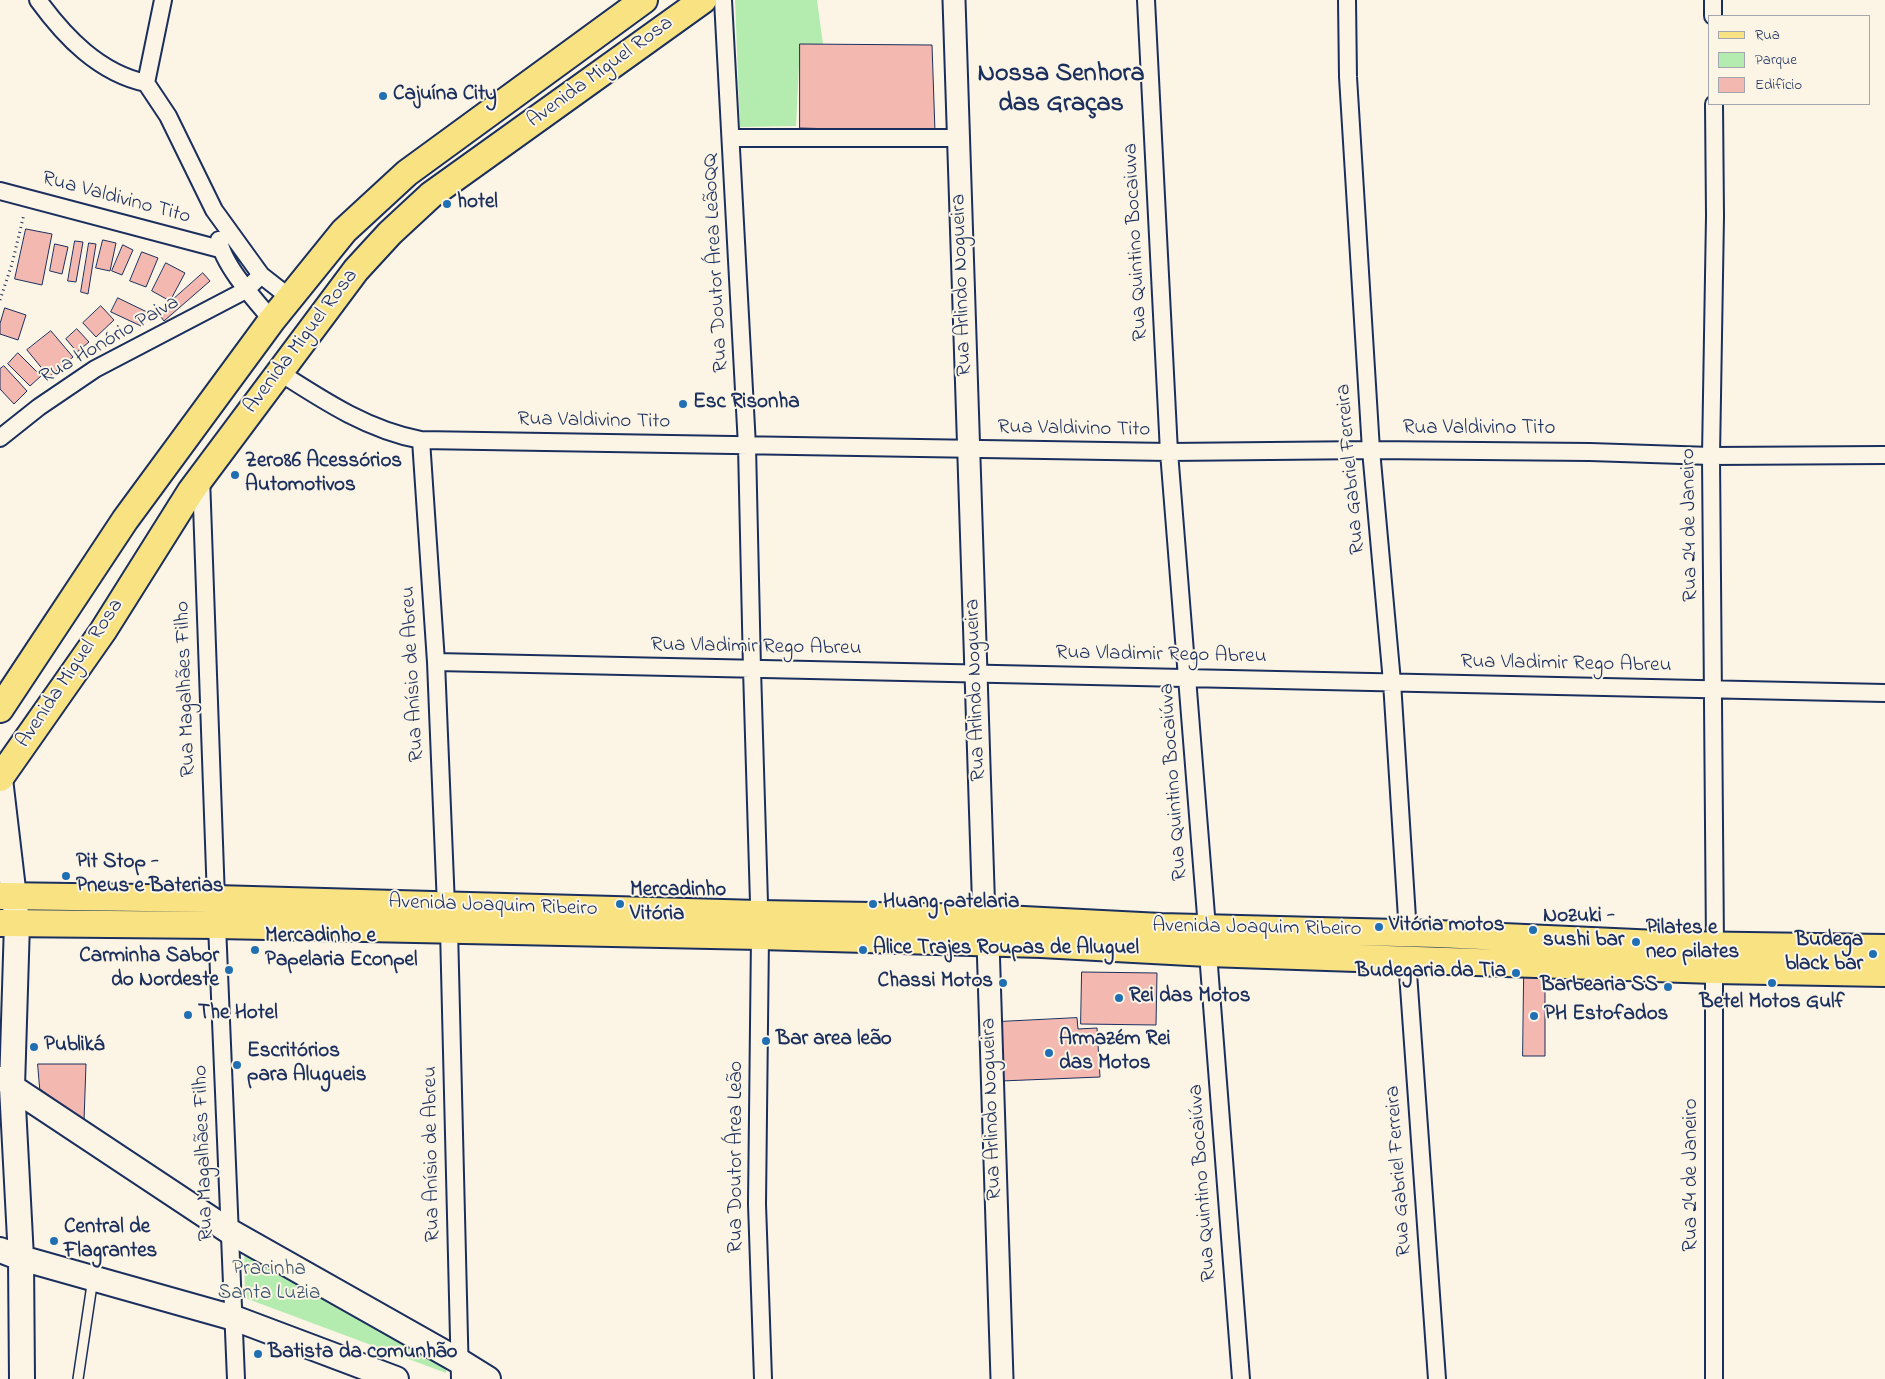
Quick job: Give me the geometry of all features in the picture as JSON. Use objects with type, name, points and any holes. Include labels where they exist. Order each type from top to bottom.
[{"type":"main road","name":"Avenida Miguel Rosa","points":[[0,709],[125,520],[290,296],[344,232],[407,173],[644,0]]},
{"type":"main road","name":"Avenida Miguel Rosa","points":[[0,778],[103,631],[201,477],[356,270],[390,233],[431,195],[703,0]]},
{"type":"main road","points":[[0,778],[9,923],[6,1079],[11,1254],[22,1379]]},
{"type":"main road","name":"Avenida Joaquim Ribeiro","points":[[8,896],[216,899],[448,917],[986,930],[1208,941],[1380,932],[1407,947],[1437,934],[1885,974]]},
{"type":"main road","name":"Avenida Joaquim Ribeiro","points":[[9,923],[217,925],[448,917]]},
{"type":"main road","name":"Avenida Joaquim Ribeiro","points":[[1714,958],[1885,948]]},
{"type":"main road","points":[[6,1079],[229,1231],[460,1370],[488,1379]]},
{"type":"main road","points":[[11,1254],[234,1318],[396,1379]]},
{"type":"street","points":[[38,0],[57,27],[86,54],[118,75],[130,80],[146,83]]},
{"type":"street","points":[[163,0],[146,83],[168,116],[214,210],[261,275],[290,296]]},
{"type":"street","name":"Rua Doutor Área LeãoQQ","points":[[723,0],[732,138],[747,446],[759,925]]},
{"type":"street","name":"Rua Arlindo Nogueira","points":[[954,0],[1002,1379]]},
{"type":"street","name":"Rua Quintino Bocaiuva","points":[[1146,0],[1170,452]]},
{"type":"street","name":"Rua Gabriel Ferreira","points":[[1347,0],[1348,77],[1371,450],[1392,682],[1407,947],[1436,1379]]},
{"type":"street","points":[[1713,0],[1713,15]]},
{"type":"street","name":"Rua 24 de Janeiro","points":[[1714,105],[1715,216],[1711,456],[1714,689],[1714,1379]]},
{"type":"street","points":[[732,138],[958,138]]},
{"type":"street","name":"Rua Valdivino Tito","points":[[0,191],[220,250]]},
{"type":"street","points":[[214,210],[220,250],[246,290],[272,320]]},
{"type":"street","name":"Rua Honório Paiva","points":[[0,438],[39,406],[95,370],[246,290],[261,275]]},
{"type":"street","name":"Rua Valdivino Tito","points":[[279,372],[325,402],[378,429],[421,440],[1170,452],[1371,450],[1590,452],[1711,456],[1885,455]]},
{"type":"street","name":"Rua Anísio de Abreu","points":[[421,440],[436,662],[448,917],[460,1370]]},
{"type":"street","name":"Rua Quintino Bocaiúva","points":[[1170,452],[1241,1379]]},
{"type":"street","name":"Rua Magalhães Filho","points":[[201,477],[216,899]]},
{"type":"street","name":"Rua Vladimir Rego Abreu","points":[[436,662],[1885,693]]},
{"type":"street","name":"Rua Magalhães Filho","points":[[217,925],[236,1379]]},
{"type":"street","name":"Rua Doutor Área Leão","points":[[759,925],[757,1204],[763,1379]]},
{"type":"lane","points":[[78,1379],[94,1278]]},
{"type":"path","points":[[0,300],[12,264],[28,198]]},
{"type":"green space","points":[[735,0],[817,0],[823,44],[800,44],[796,126],[740,127]]},
{"type":"green space","name":"Pracinha Santa Luzia","points":[[244,1242],[448,1363],[446,1373],[245,1298]]},
{"type":"building","points":[[800,44],[932,45],[935,132],[800,128]]},
{"type":"building","points":[[26,229],[52,234],[42,285],[15,279]]},
{"type":"building","points":[[103,240],[116,243],[110,271],[96,268]]},
{"type":"building","points":[[75,241],[83,242],[76,282],[68,281]]},
{"type":"building","points":[[89,243],[96,244],[88,294],[81,292]]},
{"type":"building","points":[[55,244],[68,247],[62,274],[50,271]]},
{"type":"building","points":[[123,245],[133,250],[122,275],[112,271]]},
{"type":"building","points":[[142,252],[158,258],[146,287],[130,281]]},
{"type":"building","points":[[166,263],[185,273],[170,301],[152,291]]},
{"type":"building","points":[[203,273],[210,281],[164,321],[158,313]]},
{"type":"building","points":[[118,298],[147,312],[141,326],[111,312]]},
{"type":"building","points":[[101,306],[114,320],[96,337],[83,323]]},
{"type":"building","points":[[5,308],[26,315],[18,340],[0,334],[0,324]]},
{"type":"building","points":[[77,329],[89,342],[77,352],[66,339]]},
{"type":"building","points":[[51,331],[73,357],[49,377],[27,350]]},
{"type":"building","points":[[18,353],[41,376],[30,386],[8,364]]},
{"type":"building","points":[[4,366],[27,391],[14,404],[0,389],[0,369]]},
{"type":"building","name":"Rei das Motos","points":[[1082,972],[1157,973],[1156,1025],[1081,1024]]},
{"type":"building","name":"PH Estofados","points":[[1524,977],[1545,977],[1545,1056],[1523,1056]]},
{"type":"building","name":"Armazém Rei das Motos","points":[[1077,1018],[1078,1029],[1097,1028],[1100,1077],[1001,1081],[998,1022]]},
{"type":"building","points":[[38,1064],[86,1064],[84,1121],[40,1089]]},
{"type":"place","name":"Cajuína City","points":[[383,96]]},
{"type":"place","name":"hotel","points":[[447,204]]},
{"type":"place","name":"Esc Risonha","points":[[683,404]]},
{"type":"place","name":"Zero86 Acessórios Automotivos","points":[[235,475]]},
{"type":"place","name":"Pit Stop - Pneus e Baterias","points":[[66,876]]},
{"type":"place","name":"Mercadinho Vitória","points":[[620,904]]},
{"type":"place","name":"Huang patelaria","points":[[873,904]]},
{"type":"place","name":"Vitória motos","points":[[1379,927]]},
{"type":"place","name":"Nozuki - sushi bar","points":[[1533,930]]},
{"type":"place","name":"Pilates e neo pilates","points":[[1636,942]]},
{"type":"place","name":"Mercadinho e Papelaria Econpel","points":[[255,950]]},
{"type":"place","name":"Alice Trajes Roupas de Aluguel","points":[[863,950]]},
{"type":"place","name":"Budega black bar","points":[[1873,954]]},
{"type":"place","name":"Carminha Sabor do Nordeste","points":[[229,970]]},
{"type":"place","name":"Budegaria da Tia","points":[[1516,973]]},
{"type":"place","name":"Chassi Motos","points":[[1003,983]]},
{"type":"place","name":"Betel Motos Gulf","points":[[1772,983]]},
{"type":"place","name":"Barbearia SS","points":[[1668,987]]},
{"type":"place","name":"Rei das Motos","points":[[1119,998]]},
{"type":"place","name":"The Hotel","points":[[188,1015]]},
{"type":"place","name":"PH Estofados","points":[[1534,1016]]},
{"type":"place","name":"Bar area leão","points":[[766,1041]]},
{"type":"place","name":"Publiká","points":[[34,1047]]},
{"type":"place","name":"Armazém Rei das Motos","points":[[1049,1053]]},
{"type":"place","name":"Escritórios para Alugueis","points":[[237,1065]]},
{"type":"place","name":"Central de Flagrantes","points":[[54,1241]]},
{"type":"place","name":"Batista da comunhão","points":[[258,1354]]},
{"type":"district","name":"Nossa Senhora das Graças","points":[[1061,90]]}]
